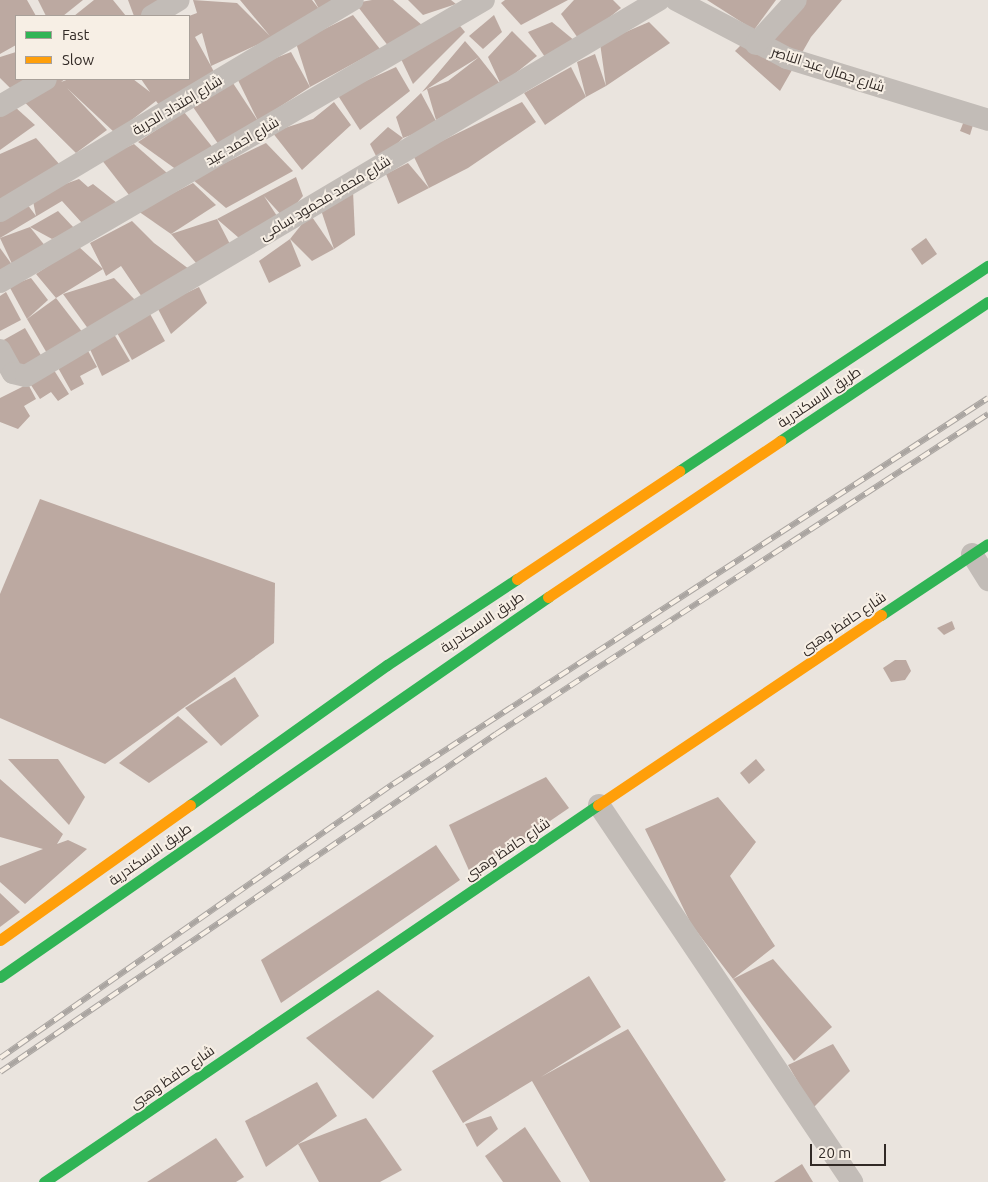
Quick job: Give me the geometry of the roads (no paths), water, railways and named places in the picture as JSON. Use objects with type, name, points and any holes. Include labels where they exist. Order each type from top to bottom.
[{"type":"main road","name":"طريق الاسكندرية","points":[[0,940],[387,665],[988,266]]},
{"type":"main road","name":"طريق الاسكندرية","points":[[0,978],[446,664],[988,302]]},
{"type":"main road","name":"شارع حافظ وهبى","points":[[44,1182],[980,549]]},
{"type":"main road","points":[[242,767],[244,786],[256,799]]},
{"type":"main road","points":[[195,800],[214,810],[218,825]]},
{"type":"street","points":[[154,15],[179,0]]},
{"type":"street","name":"شارع إمتداد الحرية","points":[[0,211],[353,0]]},
{"type":"street","name":"شارع احمد عيد","points":[[0,282],[484,0]]},
{"type":"street","name":"شارع محمد محمود سامى","points":[[0,350],[13,373],[26,376],[659,0]]},
{"type":"street","name":"شارع جمال عبد الناصر","points":[[676,0],[756,44],[795,61],[988,120]]},
{"type":"street","points":[[756,44],[796,0]]},
{"type":"street","points":[[0,106],[44,80]]},
{"type":"street","points":[[980,549],[988,580]]},
{"type":"street","points":[[599,805],[852,1182]]},
{"type":"railway","points":[[0,1058],[393,784],[988,398]]},
{"type":"railway","points":[[0,1072],[496,734],[988,414]]}]
